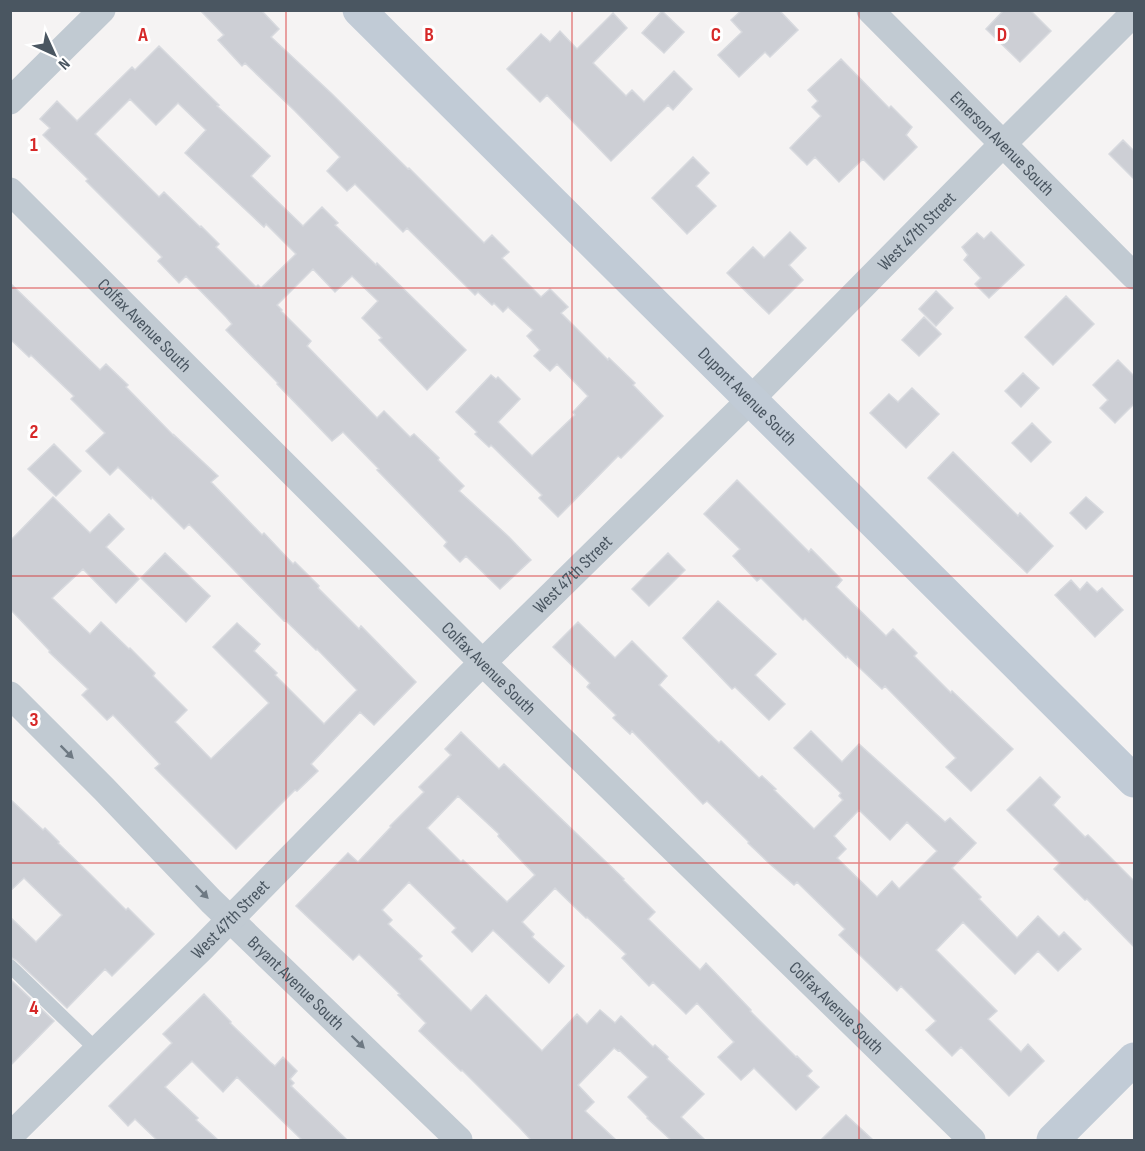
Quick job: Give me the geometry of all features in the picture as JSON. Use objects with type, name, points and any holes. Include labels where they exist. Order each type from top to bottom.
[{"type":"street","name":"Dupont Avenue South","points":[[359,10],[1134,781]]},
{"type":"street","name":"Emerson Avenue South","points":[[870,10],[1134,276]]},
{"type":"street","points":[[10,101],[95,13]]},
{"type":"street","name":"West 47th Street","points":[[10,1136],[201,949],[482,662],[751,399],[1134,13]]},
{"type":"street","name":"Colfax Avenue South","points":[[10,191],[482,662],[972,1140]]},
{"type":"street","name":"Bryant Avenue South","points":[[10,695],[104,789],[210,901],[459,1140]]},
{"type":"street","points":[[1053,1140],[1134,1059]]},
{"type":"lane","points":[[10,966],[97,1050]]},
{"type":"building","points":[[200,10],[261,10],[279,29],[271,37],[484,243],[492,235],[509,252],[502,258],[541,297],[550,289],[568,307],[561,313],[608,360],[609,358],[635,383],[633,385],[663,416],[621,458],[618,456],[558,517],[539,498],[542,495],[491,445],[489,447],[475,434],[477,432],[456,412],[491,375],[496,379],[498,377],[520,399],[498,422],[532,456],[575,415],[573,412],[588,396],[557,364],[550,371],[534,356],[540,350],[527,336],[533,330],[508,307],[503,312],[478,292],[475,295],[407,228],[403,232],[355,184],[347,191],[327,171],[340,157],[245,63],[242,66],[218,40],[224,35]]},
{"type":"building","points":[[742,10],[779,10],[798,30],[770,57],[765,52],[739,77],[718,55],[742,32],[731,20]]},
{"type":"building","points":[[1004,10],[1030,10],[1051,31],[1020,62],[986,29]]},
{"type":"building","points":[[662,11],[684,32],[664,53],[642,33]]},
{"type":"building","points":[[613,13],[627,28],[593,63],[626,96],[632,90],[644,102],[674,71],[692,89],[673,110],[668,105],[611,161],[547,95],[540,102],[507,69],[541,34],[550,42],[560,31],[577,49]]},
{"type":"building","points":[[159,46],[270,156],[251,176],[303,226],[322,207],[338,223],[335,225],[466,350],[427,390],[379,340],[382,338],[362,318],[378,301],[352,276],[335,292],[313,269],[277,305],[311,341],[307,346],[377,418],[384,411],[410,437],[414,434],[464,486],[459,491],[531,560],[500,589],[466,556],[460,562],[444,546],[447,542],[343,432],[332,441],[226,330],[232,324],[226,317],[186,276],[179,283],[158,261],[162,257],[43,135],[50,128],[40,119],[57,101],[77,121],[132,67],[135,70]],"holes":[[[130,99],[156,125],[178,103],[206,130],[185,153],[264,227],[266,224],[296,254],[261,288],[258,285],[256,287],[216,247],[219,244],[201,226],[164,192],[159,197],[95,134]]]},
{"type":"building","points":[[841,59],[889,108],[891,106],[912,127],[906,135],[917,147],[884,180],[863,159],[839,182],[815,157],[807,165],[790,148],[821,116],[812,107],[818,101],[808,90]]},
{"type":"building","points":[[1123,140],[1134,151],[1134,179],[1109,154]]},
{"type":"building","points":[[693,157],[709,173],[696,186],[716,206],[687,234],[652,198]]},
{"type":"building","points":[[790,232],[806,248],[789,265],[803,280],[769,314],[727,273],[753,247],[764,258]]},
{"type":"building","points":[[991,232],[1024,265],[989,298],[975,284],[981,278],[964,260],[968,255],[962,247],[977,233],[984,239]]},
{"type":"building","points":[[10,283],[100,370],[106,364],[128,385],[126,387],[174,436],[218,476],[211,482],[262,535],[264,533],[293,564],[295,562],[359,629],[361,626],[416,682],[374,725],[360,712],[311,764],[318,771],[297,791],[295,790],[236,849],[155,768],[160,764],[113,715],[107,720],[82,695],[88,689],[49,652],[10,609],[10,541],[53,497],[90,533],[109,514],[124,529],[106,547],[139,579],[116,603],[83,569],[52,598],[90,634],[101,622],[155,673],[153,676],[187,710],[175,722],[211,759],[269,703],[213,647],[237,623],[260,644],[254,651],[324,724],[357,690],[317,649],[284,621],[189,524],[184,529],[118,467],[110,475],[86,451],[105,433],[71,399],[74,396],[31,355],[29,357],[10,339]]},
{"type":"building","points":[[936,291],[953,308],[936,326],[919,309]]},
{"type":"building","points":[[1066,296],[1094,324],[1053,365],[1025,337]]},
{"type":"building","points":[[924,317],[941,334],[919,356],[902,340]]},
{"type":"building","points":[[1118,360],[1134,376],[1134,404],[1115,423],[1100,408],[1108,400],[1093,385]]},
{"type":"building","points":[[1023,373],[1039,388],[1021,407],[1005,391]]},
{"type":"building","points":[[912,388],[939,414],[906,448],[870,413],[889,394],[898,402]]},
{"type":"building","points":[[1032,423],[1051,442],[1031,462],[1012,443]]},
{"type":"building","points":[[54,444],[81,471],[56,496],[28,469]]},
{"type":"building","points":[[953,452],[1018,516],[1020,513],[1053,546],[1027,573],[928,478]]},
{"type":"building","points":[[737,480],[809,552],[811,549],[842,580],[836,587],[886,636],[893,629],[917,653],[914,656],[951,693],[952,691],[1013,749],[971,791],[946,767],[956,758],[885,686],[882,689],[805,618],[803,620],[761,578],[757,581],[733,556],[740,549],[704,514]]},
{"type":"building","points":[[1086,497],[1103,512],[1086,529],[1070,513]]},
{"type":"building","points":[[165,553],[210,596],[186,622],[141,578]]},
{"type":"building","points":[[668,553],[685,570],[649,606],[632,589]]},
{"type":"building","points":[[1071,580],[1080,590],[1087,582],[1097,592],[1102,588],[1123,610],[1095,637],[1055,595]]},
{"type":"building","points":[[718,601],[776,654],[755,675],[785,704],[769,720],[735,687],[732,689],[683,638]]},
{"type":"building","points":[[578,622],[615,658],[632,641],[667,676],[659,685],[719,743],[721,741],[759,778],[762,776],[776,789],[774,790],[814,829],[843,800],[839,796],[841,793],[794,748],[811,731],[842,762],[859,744],[945,822],[950,818],[976,843],[952,868],[1017,938],[1038,916],[1059,937],[1064,932],[1081,949],[1058,971],[1038,951],[1015,974],[963,922],[936,950],[997,1011],[988,1019],[1021,1052],[1028,1044],[1044,1061],[1009,1096],[961,1047],[952,1056],[926,1030],[936,1021],[901,986],[897,991],[839,935],[845,929],[797,882],[794,885],[770,864],[707,801],[703,804],[632,731],[630,734],[613,718],[616,715],[587,687],[590,683],[553,647]],"holes":[[[859,810],[890,840],[907,822],[937,851],[899,889],[892,881],[877,897],[837,858],[846,849],[834,836]]]},
{"type":"building","points":[[461,732],[499,769],[504,764],[624,879],[655,912],[648,919],[700,970],[706,963],[750,1011],[812,1071],[807,1076],[819,1087],[796,1110],[754,1068],[741,1080],[718,1057],[734,1042],[697,1003],[686,1014],[653,982],[649,986],[622,958],[626,954],[555,888],[522,922],[534,934],[532,937],[564,966],[549,983],[493,930],[472,952],[452,932],[456,928],[409,882],[382,910],[392,920],[388,924],[422,956],[419,959],[471,1011],[486,995],[542,1051],[577,1014],[587,1024],[600,1010],[615,1023],[621,1016],[653,1047],[655,1045],[668,1057],[667,1059],[704,1094],[681,1117],[705,1140],[671,1140],[628,1097],[648,1077],[614,1048],[578,1085],[594,1102],[585,1111],[616,1140],[531,1140],[462,1070],[419,1031],[426,1023],[398,995],[400,994],[359,954],[353,960],[296,906],[348,853],[358,862],[424,792],[419,787],[451,755],[445,749]],"holes":[[[458,796],[499,834],[498,836],[535,875],[507,902],[463,860],[461,862],[427,828]]]},
{"type":"building","points":[[1040,777],[1060,797],[1053,805],[1085,837],[1088,835],[1134,881],[1134,947],[1054,869],[1060,863],[1007,810]]},
{"type":"building","points":[[10,799],[43,830],[45,828],[126,910],[128,908],[154,934],[112,976],[105,969],[67,1008],[10,957],[10,917],[36,942],[62,915],[24,878],[10,891]]},
{"type":"building","points":[[10,979],[54,1021],[10,1066]]},
{"type":"building","points":[[204,994],[270,1062],[275,1066],[283,1057],[297,1071],[290,1079],[294,1083],[291,1086],[347,1140],[302,1140],[237,1077],[223,1092],[192,1061],[165,1087],[218,1140],[157,1140],[135,1119],[128,1126],[109,1106],[172,1043],[163,1034]]},
{"type":"building","points":[[846,1115],[873,1140],[821,1140]]}]
